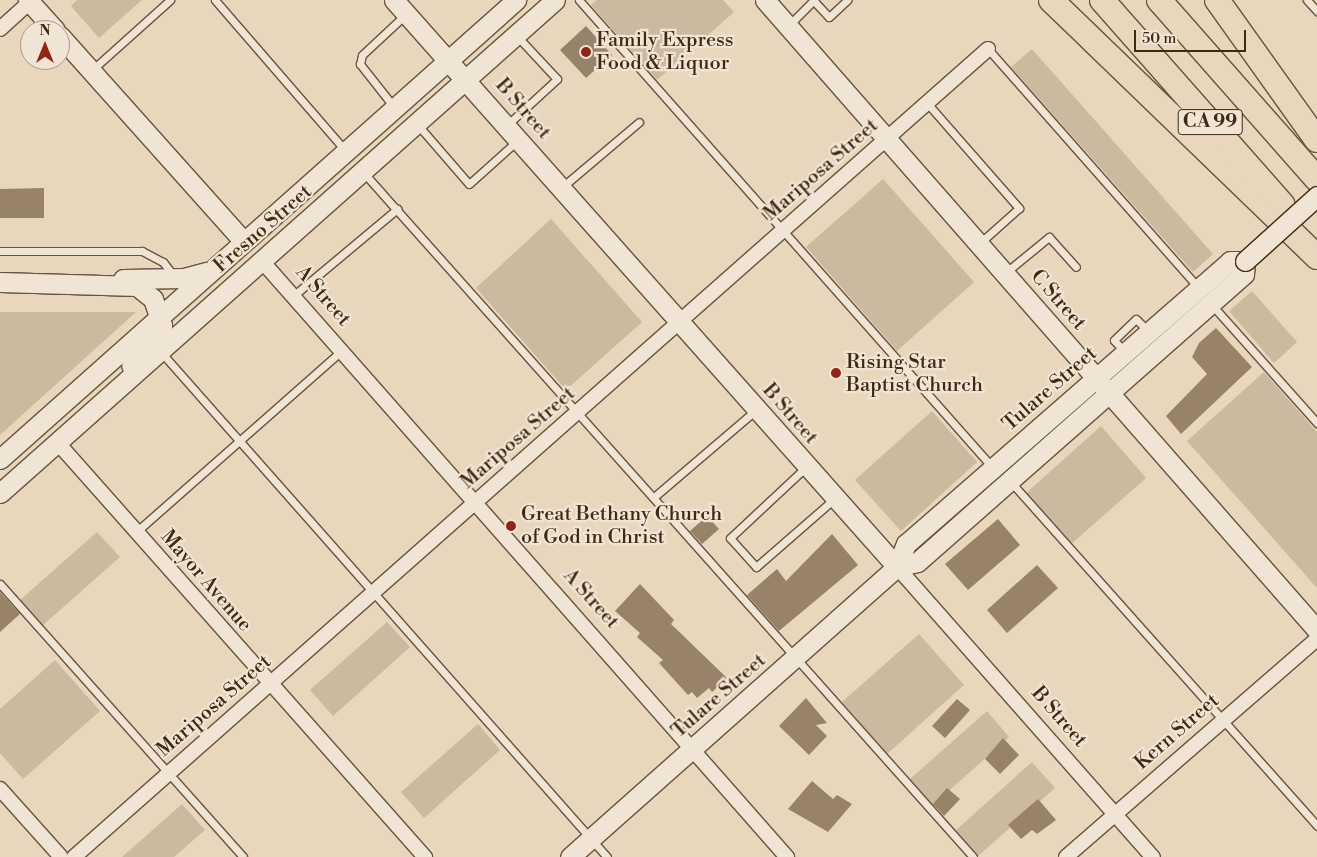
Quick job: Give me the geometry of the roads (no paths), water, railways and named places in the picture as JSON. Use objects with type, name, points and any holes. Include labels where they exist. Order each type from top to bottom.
[{"type":"highway","points":[[1051,0],[1317,258]]},
{"type":"highway","name":"CA 99","points":[[1102,0],[1317,243]]},
{"type":"highway","name":"CA 99","points":[[1159,0],[1317,179]]},
{"type":"highway","points":[[1217,0],[1317,140]]},
{"type":"main road","name":"Fresno Street","points":[[0,459],[161,313],[213,270],[516,0]]},
{"type":"main road","name":"Fresno Street","points":[[0,493],[555,0]]},
{"type":"main road","name":"C Street","points":[[766,0],[1317,630]]},
{"type":"main road","points":[[30,1],[46,20]]},
{"type":"main road","name":"B Street","points":[[400,7],[466,78],[806,467],[897,567]]},
{"type":"main road","points":[[70,47],[244,242]]},
{"type":"main road","name":"Tulare Street","points":[[570,857],[795,660],[897,567],[906,544],[1230,261],[1245,261],[1317,196]]},
{"type":"main road","name":"Tulare Street","points":[[897,567],[917,562],[1010,481],[1244,274],[1245,261]]},
{"type":"main road","points":[[0,282],[69,282],[176,278],[213,270]]},
{"type":"main road","points":[[69,282],[137,286],[153,299],[161,313],[157,336],[110,395]]},
{"type":"street","points":[[0,29],[30,1]]},
{"type":"street","points":[[0,16],[15,16]]},
{"type":"street","name":"Mariposa Street","points":[[74,857],[988,49]]},
{"type":"street","name":"A Street","points":[[261,260],[474,504],[694,747],[787,857]]},
{"type":"street","name":"Mayor Avenue","points":[[57,442],[425,857]]},
{"type":"street","name":"B Street","points":[[897,567],[1153,857]]},
{"type":"street","name":"Kern Street","points":[[1066,857],[1221,719],[1317,639]]},
{"type":"street","points":[[0,789],[61,857]]},
{"type":"lane","points":[[91,71],[170,0]]},
{"type":"lane","points":[[215,0],[346,151]]},
{"type":"lane","points":[[579,0],[993,468]]},
{"type":"lane","points":[[788,26],[813,0],[829,17],[847,0]]},
{"type":"lane","points":[[1307,0],[1317,11]]},
{"type":"lane","points":[[394,108],[360,64],[362,55],[400,7]]},
{"type":"lane","points":[[506,125],[558,79],[516,35]]},
{"type":"lane","points":[[988,49],[1199,288]]},
{"type":"lane","points":[[927,103],[1019,208],[979,244]]},
{"type":"lane","points":[[561,188],[639,122]]},
{"type":"lane","points":[[416,124],[470,184],[519,139]]},
{"type":"lane","points":[[362,170],[654,497],[795,660],[973,857]]},
{"type":"lane","points":[[293,296],[396,209]]},
{"type":"lane","points":[[1005,273],[1049,237],[1076,267]]},
{"type":"lane","points":[[0,250],[142,251],[163,262],[176,278]]},
{"type":"lane","points":[[1210,303],[1317,422]]},
{"type":"lane","points":[[160,351],[375,591],[607,857]]},
{"type":"lane","points":[[136,532],[341,351]]},
{"type":"lane","points":[[654,497],[756,410]]},
{"type":"lane","points":[[806,467],[730,538],[756,567],[835,498]]},
{"type":"lane","points":[[1010,481],[1317,826]]},
{"type":"lane","points":[[0,584],[243,857]]},
{"type":"place","name":"Family Express Food & Liquor","points":[[586,52]]},
{"type":"place","name":"Rising Star Baptist Church","points":[[836,373]]},
{"type":"place","name":"Great Bethany Church of God in Christ","points":[[511,526]]}]
